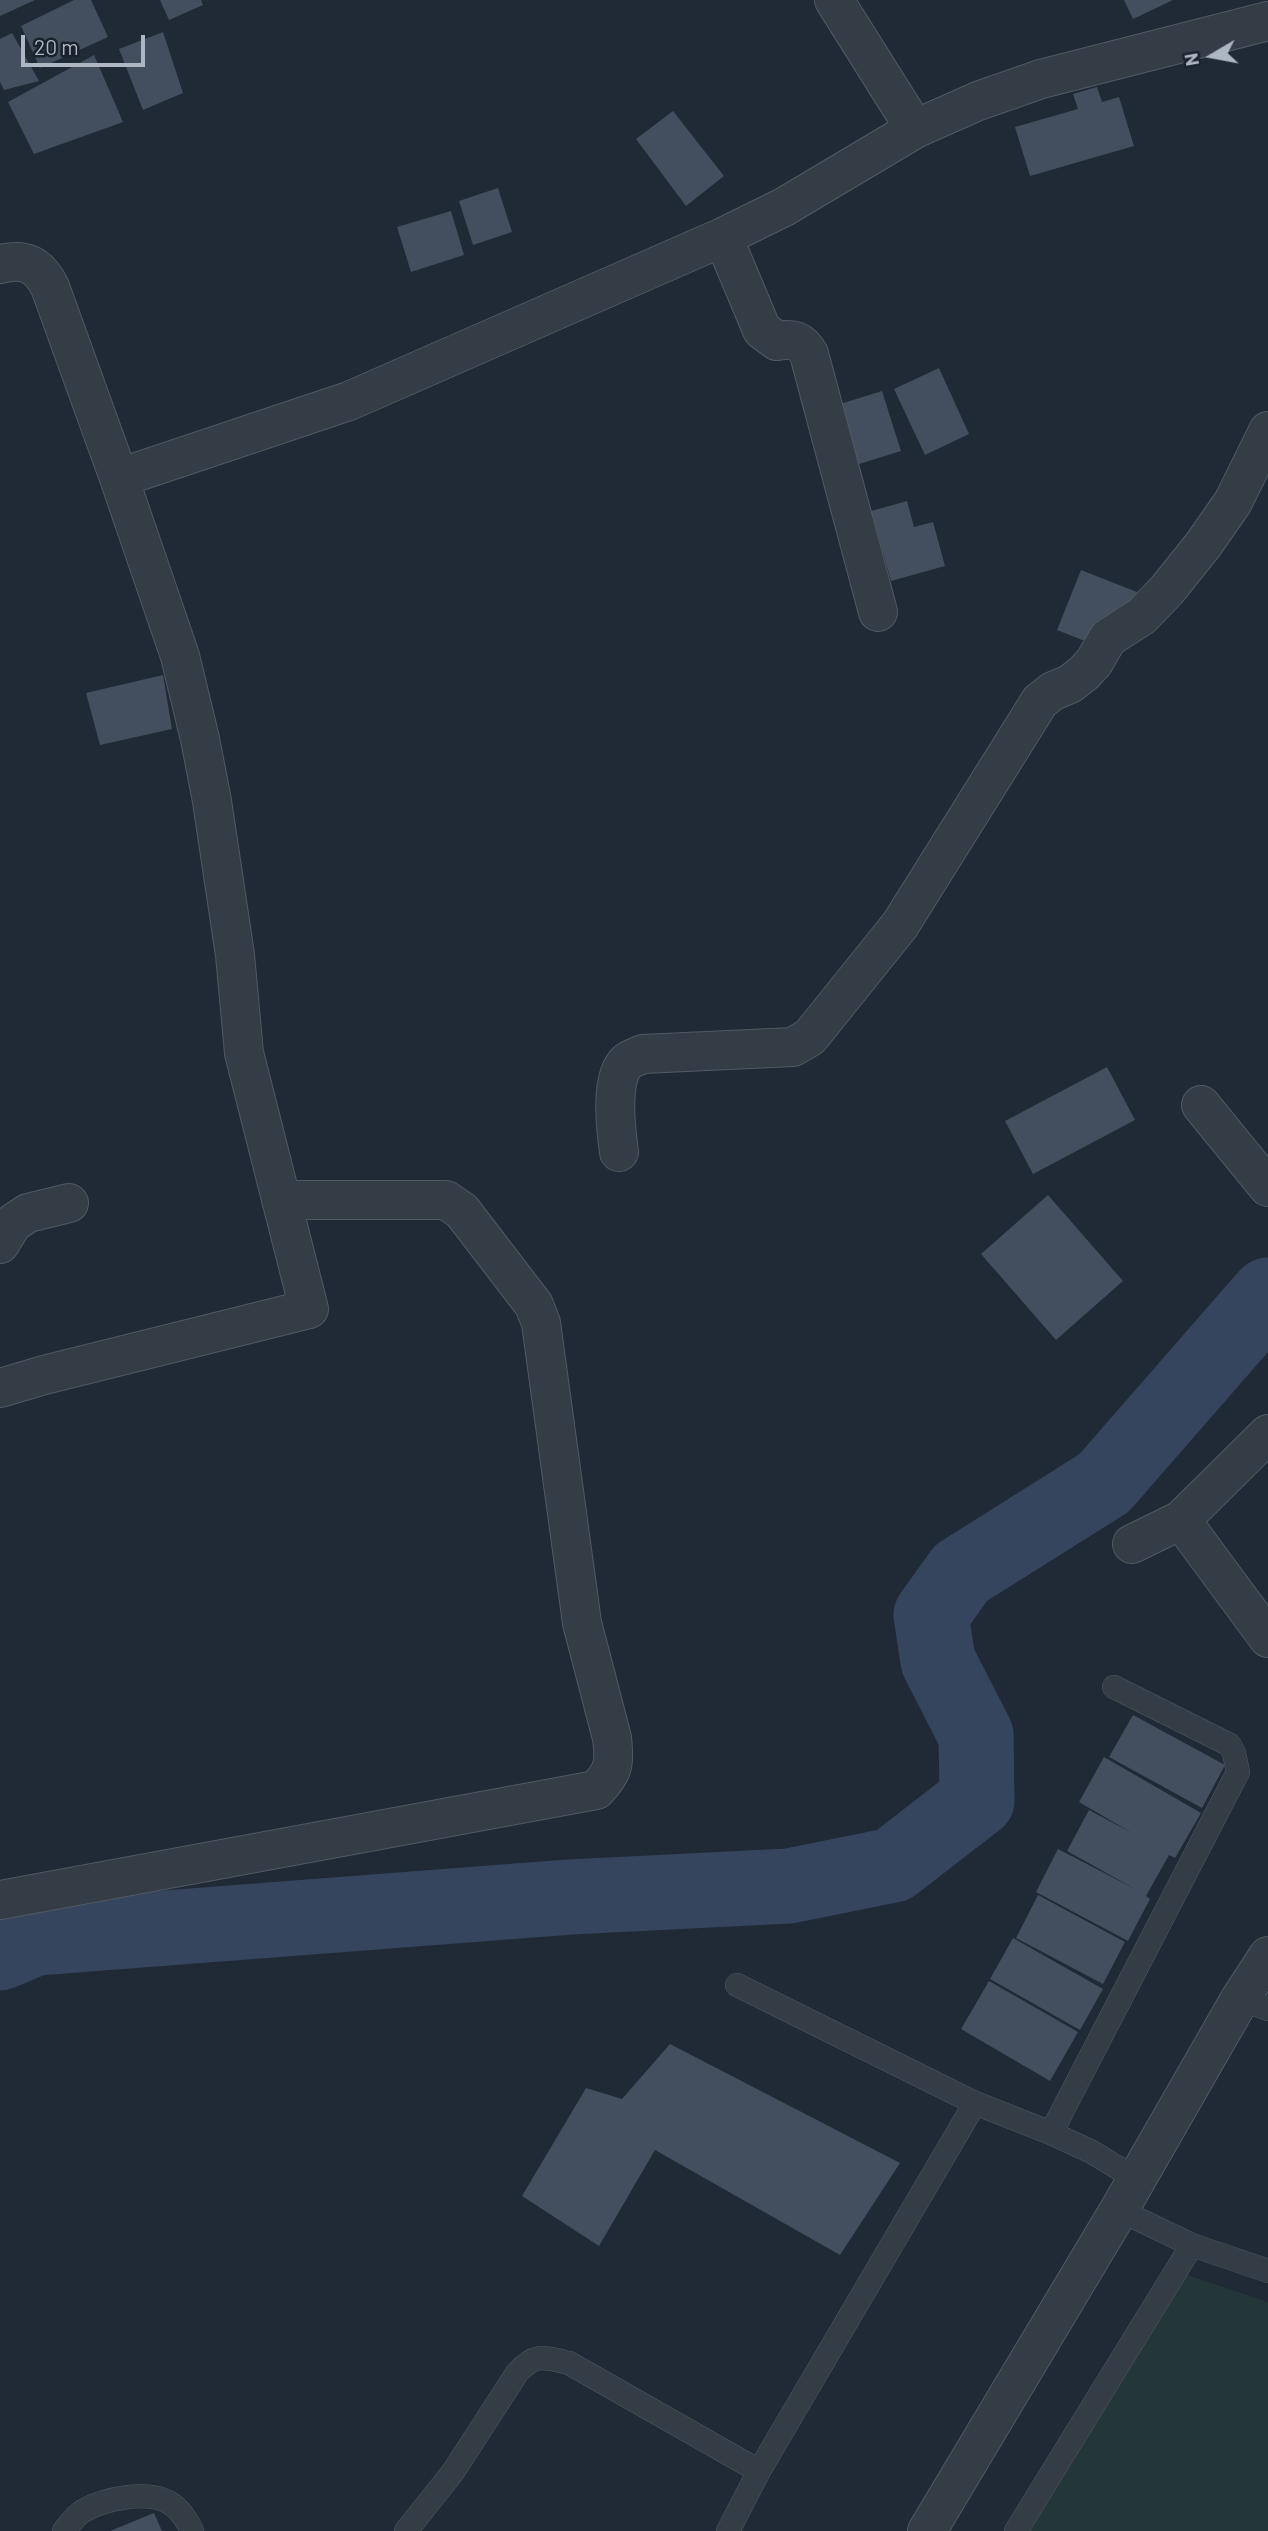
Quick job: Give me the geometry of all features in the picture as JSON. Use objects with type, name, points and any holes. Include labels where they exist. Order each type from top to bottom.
[{"type":"street","points":[[834,0],[915,129]]},
{"type":"street","points":[[119,478],[349,401],[723,237],[784,206],[915,129],[978,101],[1041,79],[1268,21]]},
{"type":"street","points":[[723,237],[762,330],[777,341],[795,340],[803,344],[809,354],[878,612]]},
{"type":"street","points":[[0,264],[26,262],[42,272],[50,286],[180,656],[200,740],[236,955],[244,1053],[309,1309],[0,1388]]},
{"type":"street","points":[[619,1152],[614,1122],[618,1082],[621,1069],[629,1060],[643,1054],[793,1047],[810,1037],[900,925],[1040,701],[1084,673],[1108,638],[1142,616],[1167,590],[1233,502],[1268,431]]},
{"type":"street","points":[[1201,1105],[1268,1187]]},
{"type":"street","points":[[0,1900],[596,1790],[609,1777],[614,1758],[612,1738],[582,1623],[541,1323],[534,1305],[462,1211],[446,1200],[281,1200]]},
{"type":"street","points":[[0,1244],[13,1223],[27,1213],[69,1202]]},
{"type":"street","points":[[1132,1544],[1181,1520],[1268,1434]]},
{"type":"street","points":[[1181,1520],[1268,1638]]},
{"type":"street","points":[[927,2531],[1128,2194],[1254,2004],[1268,1956]]},
{"type":"lane","points":[[1051,2133],[1238,1772],[1230,1745],[1114,1687]]},
{"type":"lane","points":[[737,1985],[975,2103],[1092,2152],[1128,2194],[1192,2245],[1268,2271]]},
{"type":"lane","points":[[728,2531],[759,2471],[975,2103]]},
{"type":"lane","points":[[1016,2531],[1192,2245]]},
{"type":"lane","points":[[406,2531],[453,2472],[517,2373],[528,2361],[536,2358],[569,2363],[759,2471]]},
{"type":"lane","points":[[64,2531],[83,2511],[114,2499],[143,2496],[167,2501],[186,2518],[192,2531]]},
{"type":"green space","points":[[1187,2275],[1268,2302],[1268,2531],[1030,2531]]},
{"type":"building","points":[[0,0],[35,0],[0,16]]},
{"type":"building","points":[[74,0],[91,0],[108,37],[40,68],[21,26]]},
{"type":"building","points":[[160,0],[201,0],[203,5],[169,20]]},
{"type":"building","points":[[1124,0],[1173,0],[1133,19]]},
{"type":"building","points":[[163,32],[183,93],[143,110],[119,49]]},
{"type":"building","points":[[12,33],[39,81],[4,90],[0,82],[0,39]]},
{"type":"building","points":[[94,55],[123,122],[34,154],[8,102]]},
{"type":"building","points":[[1097,87],[1102,102],[1119,97],[1134,146],[1030,176],[1015,127],[1078,109],[1073,94]]},
{"type":"building","points":[[673,111],[724,176],[686,206],[636,139]]},
{"type":"building","points":[[498,188],[512,232],[473,245],[459,201]]},
{"type":"building","points":[[451,211],[464,255],[411,272],[397,227]]},
{"type":"building","points":[[939,368],[969,434],[925,455],[894,389]]},
{"type":"building","points":[[882,391],[901,451],[856,465],[837,405]]},
{"type":"building","points":[[907,501],[914,527],[933,522],[945,566],[891,581],[871,511]]},
{"type":"building","points":[[1081,570],[1137,592],[1126,620],[1100,647],[1057,630]]},
{"type":"building","points":[[163,675],[172,729],[100,745],[86,693]]},
{"type":"building","points":[[1107,1067],[1135,1120],[1033,1174],[1005,1121]]},
{"type":"building","points":[[1048,1195],[1123,1281],[1056,1340],[981,1254]]},
{"type":"building","points":[[1133,1715],[1225,1765],[1202,1808],[1109,1757]]},
{"type":"building","points":[[1104,1757],[1201,1813],[1175,1858],[1169,1855],[1146,1896],[1150,1899],[1128,1941],[1036,1892],[1058,1849],[1137,1890],[1067,1851],[1089,1810],[1132,1833],[1079,1802]]},
{"type":"building","points":[[1038,1895],[1125,1942],[1103,1984],[1016,1938]]},
{"type":"building","points":[[1013,1938],[1103,1989],[1080,2030],[990,1979]]},
{"type":"building","points":[[989,1981],[1078,2032],[1050,2081],[961,2029]]},
{"type":"building","points":[[670,2044],[900,2163],[840,2255],[655,2150],[599,2246],[522,2196],[586,2088],[622,2099]]},
{"type":"building","points":[[154,2513],[162,2531],[110,2531]]},
{"type":"waterway","points":[[0,1953],[36,1938],[570,1897],[789,1886],[893,1865],[977,1800],[976,1735],[938,1661],[931,1615],[961,1573],[1104,1483],[1268,1295]]}]
